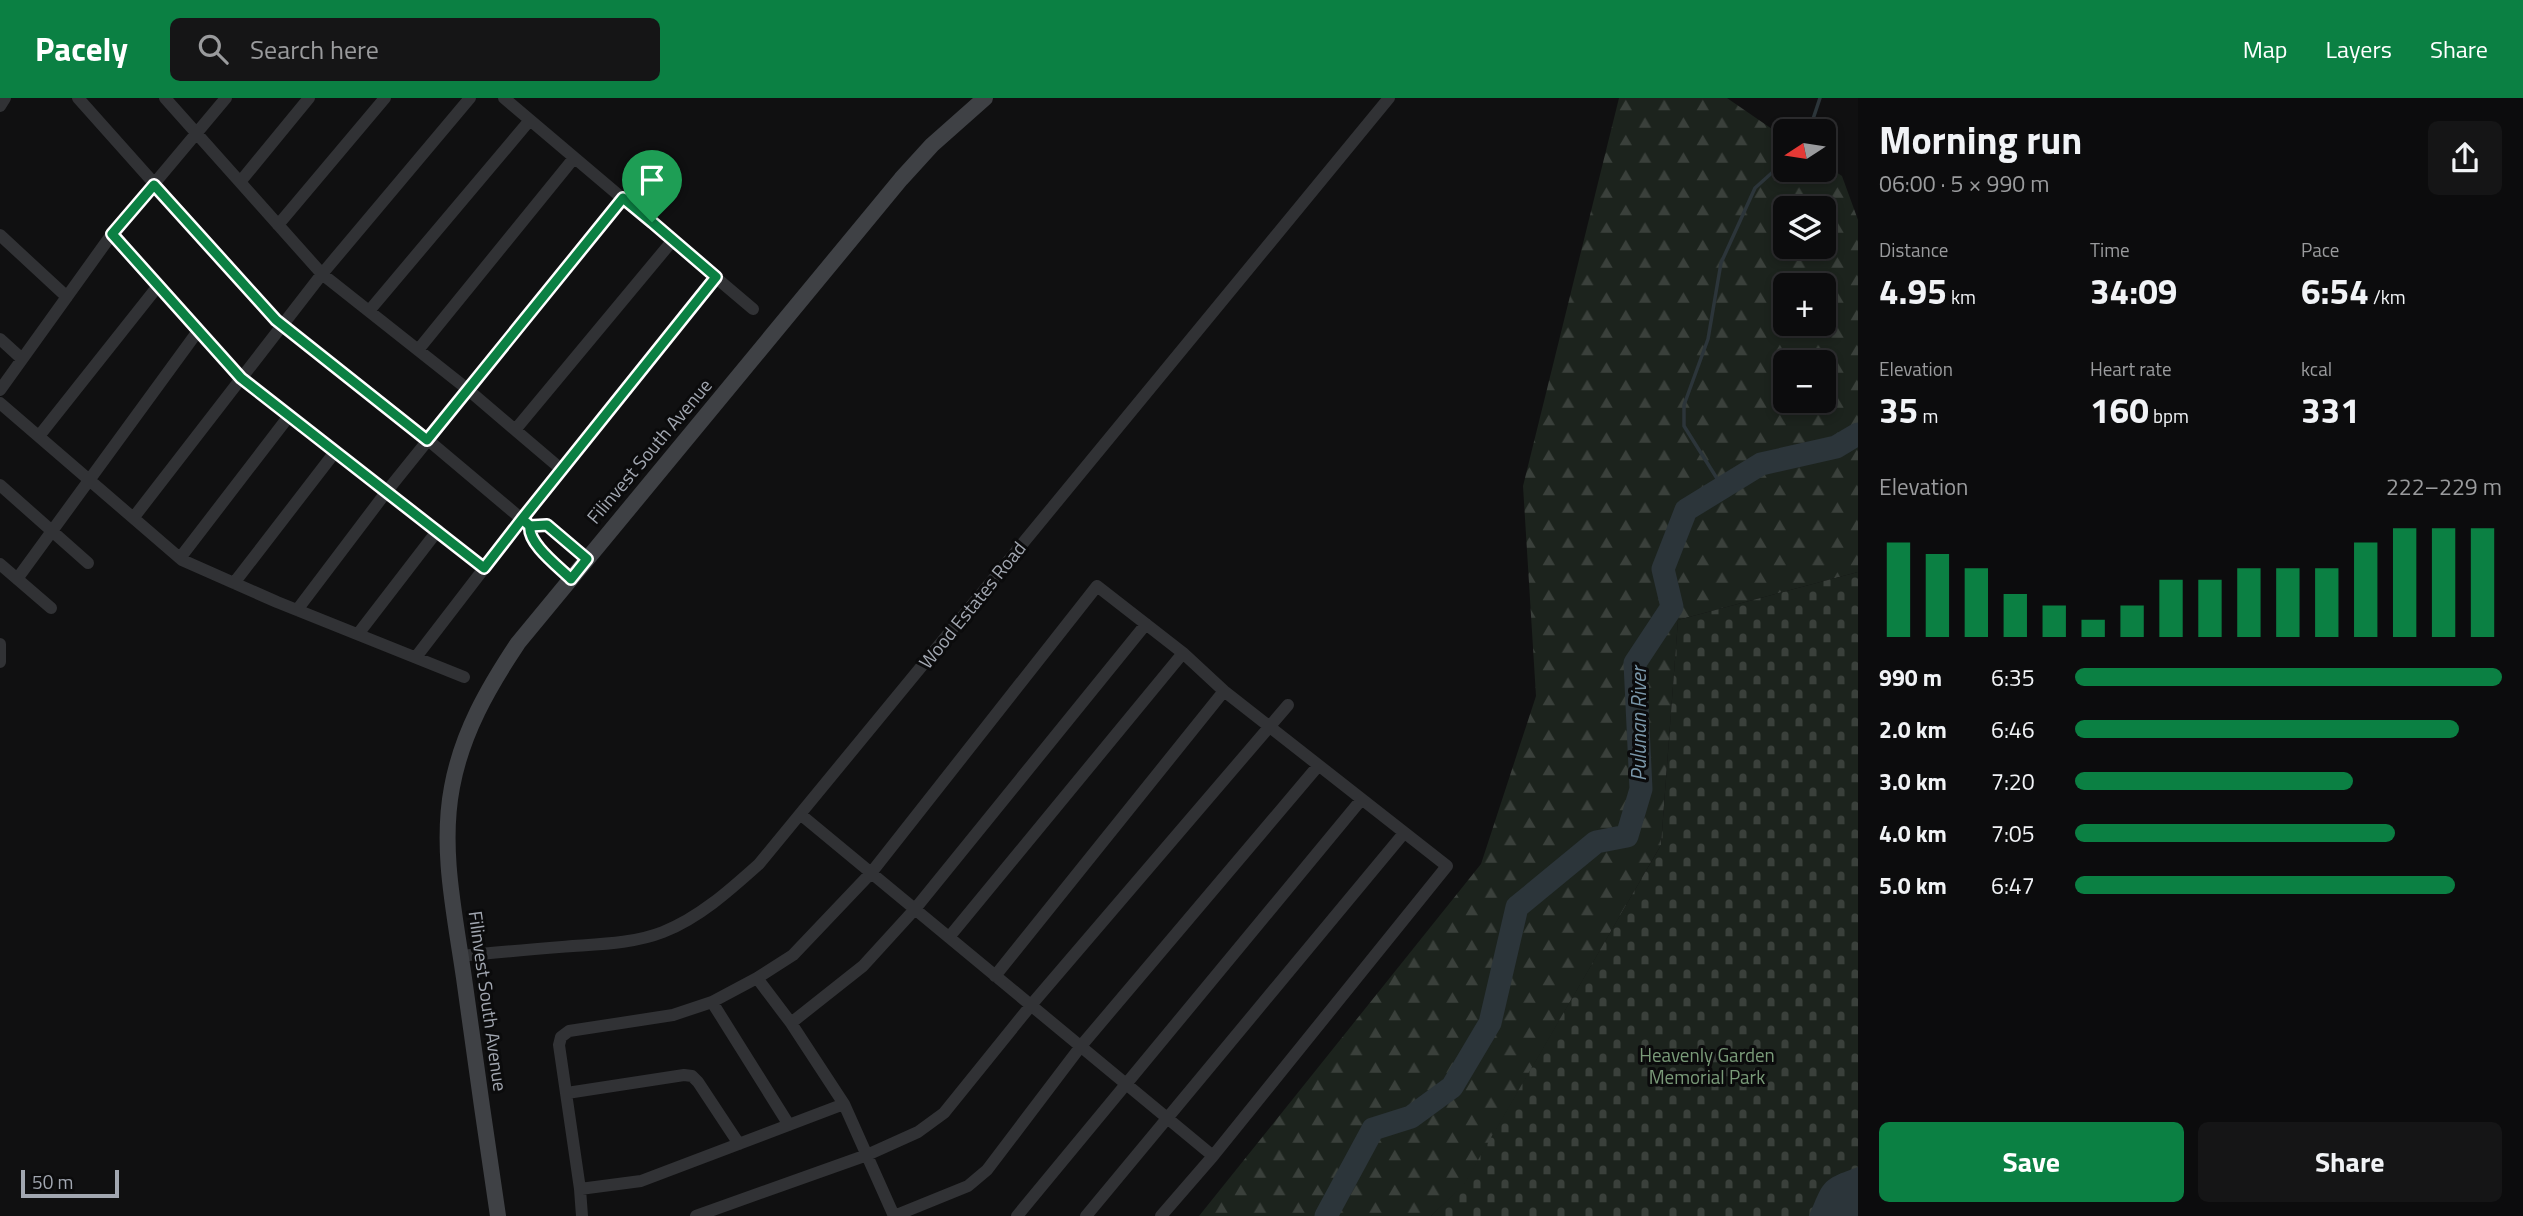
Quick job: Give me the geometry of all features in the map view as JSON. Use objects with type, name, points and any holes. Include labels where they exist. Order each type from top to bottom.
[{"type":"street","points":[[0,106],[5,98]]},
{"type":"street","points":[[78,98],[282,325],[526,522],[547,525],[587,559]]},
{"type":"street","points":[[165,98],[322,274],[468,390],[561,469]]},
{"type":"street","points":[[0,390],[112,234],[226,98]]},
{"type":"street","points":[[240,182],[309,98]]},
{"type":"street","points":[[278,225],[385,98]]},
{"type":"street","points":[[134,517],[322,274],[470,98]]},
{"type":"street","points":[[505,98],[753,309]]},
{"type":"street","name":"Filinvest South Avenue","points":[[498,1216],[451,892],[447,835],[452,789],[463,741],[496,676],[518,643],[901,179],[932,145],[985,98]]},
{"type":"street","name":"Wood Estates Road","points":[[461,956],[610,943],[663,932],[699,913],[733,888],[759,864],[1389,98]]},
{"type":"street","points":[[369,311],[530,120]]},
{"type":"street","points":[[418,350],[573,158]]},
{"type":"street","points":[[297,610],[427,440],[623,198]]},
{"type":"street","points":[[112,234],[241,378],[484,568]]},
{"type":"street","points":[[0,235],[67,297]]},
{"type":"street","points":[[515,430],[673,240]]},
{"type":"street","points":[[416,657],[484,568],[526,522],[561,469],[716,277]]},
{"type":"street","points":[[39,436],[158,286]]},
{"type":"street","points":[[17,579],[198,331]]},
{"type":"street","points":[[0,339],[22,359]]},
{"type":"street","points":[[0,403],[180,558],[297,610],[464,677]]},
{"type":"street","points":[[180,558],[289,416]]},
{"type":"street","points":[[234,583],[335,452]]},
{"type":"street","points":[[0,485],[88,563]]},
{"type":"street","points":[[526,522],[535,542],[571,579]]},
{"type":"street","points":[[358,634],[438,530]]},
{"type":"street","points":[[0,564],[51,608]]},
{"type":"street","points":[[582,1216],[559,1045],[561,1037],[569,1031],[673,1015],[712,1002],[757,978],[793,954],[871,873],[1097,586],[1183,653],[1224,691],[1447,866],[1213,1156],[1161,1216]]},
{"type":"street","points":[[791,1023],[863,966],[915,909],[1146,624]]},
{"type":"street","points":[[0,644],[0,662]]},
{"type":"street","points":[[950,936],[1183,653]]},
{"type":"street","points":[[995,976],[1224,691]]},
{"type":"street","points":[[696,1216],[867,1155],[918,1132],[944,1113],[1032,1004],[1288,705]]},
{"type":"street","points":[[757,978],[791,1023],[844,1104],[894,1216],[968,1186],[987,1170],[1081,1046],[1318,765]]},
{"type":"street","points":[[1017,1216],[1361,800]]},
{"type":"street","points":[[800,814],[1213,1156]]},
{"type":"street","points":[[1086,1216],[1404,833]]},
{"type":"street","points":[[712,1002],[789,1125]]},
{"type":"street","points":[[567,1093],[692,1076],[739,1144]]},
{"type":"street","points":[[580,1189],[641,1181],[844,1104]]},
{"type":"green space","points":[[1619,98],[1727,98],[1773,130],[1773,182],[1836,182],[1836,172],[1842,176],[1858,220],[1858,572],[1678,620],[1661,845],[1464,1185],[1431,1216],[1199,1216],[1481,864],[1536,696],[1523,486]]},
{"type":"green space","name":"Heavenly Garden Memorial Park","points":[[1858,572],[1858,1216],[1431,1216],[1464,1184],[1661,845],[1678,620]]},
{"type":"shaded area","points":[[1858,1167],[1858,1216],[1809,1216],[1825,1183]]},
{"type":"waterway","points":[[1813,119],[1820,98]]},
{"type":"waterway","points":[[1723,488],[1684,426],[1684,405],[1708,339],[1721,263],[1755,188],[1773,172]]},
{"type":"waterway","name":"Pulunan River","points":[[1326,1216],[1373,1129],[1411,1117],[1452,1087],[1490,1023],[1517,907],[1596,842],[1627,836],[1641,789],[1635,663],[1672,607],[1663,569],[1686,510],[1761,464],[1836,447],[1858,434]]},
{"type":"route","points":[[652,222],[623,198],[427,440],[276,320],[154,185],[112,234],[241,378],[484,568],[522,519],[530,526],[529,533],[535,542],[571,579],[587,559],[547,525],[530,526],[522,519],[716,277],[652,222]]}]
